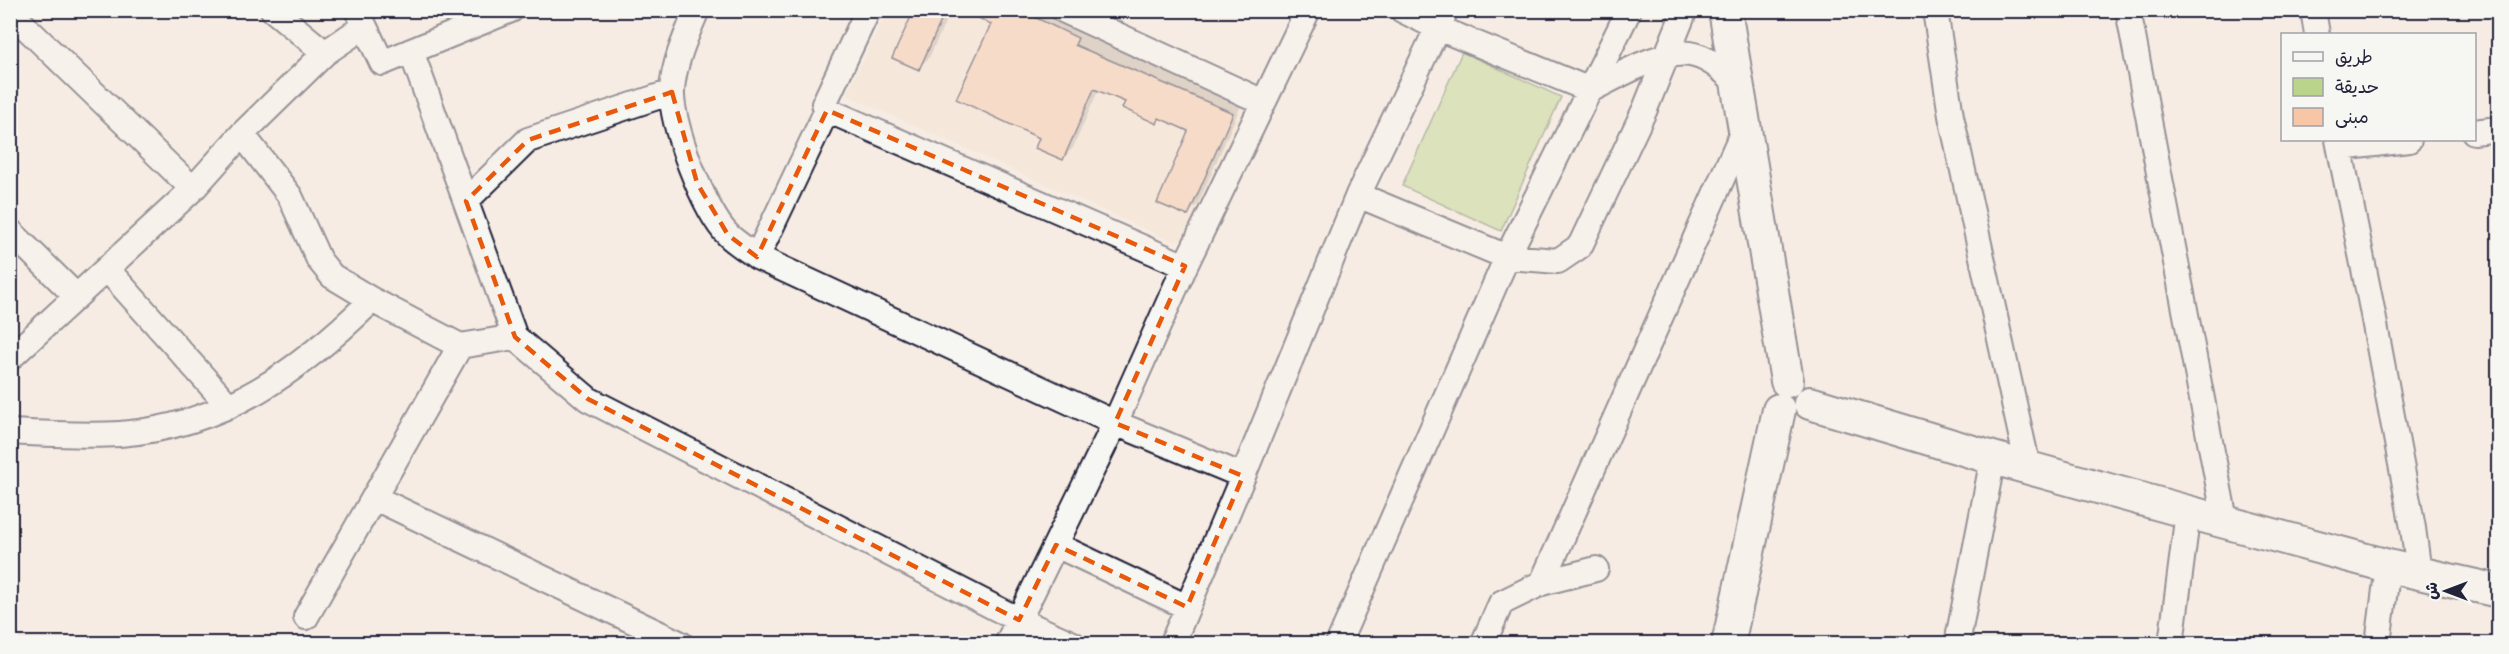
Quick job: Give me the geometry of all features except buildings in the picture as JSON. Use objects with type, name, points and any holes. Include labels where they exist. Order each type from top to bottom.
[{"type":"main road","points":[[1725,10],[1785,414],[1800,414],[1810,403],[1993,458],[2188,512],[2388,566],[2499,591]]},
{"type":"main road","points":[[1728,644],[1783,395]]},
{"type":"street","points":[[273,10],[325,53]]},
{"type":"street","points":[[10,358],[193,189],[242,134],[360,19],[382,63],[512,10]]},
{"type":"street","points":[[697,10],[675,66],[672,92],[684,144],[697,183],[711,213],[728,235],[758,257],[1115,423],[1243,476]]},
{"type":"street","points":[[868,10],[824,104],[827,110],[1185,266]]},
{"type":"street","points":[[1063,10],[1263,102]]},
{"type":"street","points":[[1007,644],[1115,423],[1185,266],[1308,10]]},
{"type":"street","points":[[1402,10],[1442,19],[1590,90]]},
{"type":"street","points":[[1338,644],[1507,257],[1629,10]]},
{"type":"street","points":[[1358,195],[1507,257],[1558,261],[1580,246],[1644,109],[1685,10]]},
{"type":"street","points":[[1935,10],[1952,116],[2028,467]]},
{"type":"street","points":[[2128,10],[2224,520]]},
{"type":"street","points":[[2313,10],[2317,33]]},
{"type":"street","points":[[10,12],[193,189]]},
{"type":"street","points":[[1172,644],[1358,195],[1442,19]]},
{"type":"street","points":[[411,51],[515,337],[588,399],[1019,620],[1073,644]]},
{"type":"street","points":[[1590,90],[1665,56],[1680,53],[1702,57],[1737,83]]},
{"type":"street","points":[[466,201],[528,140],[672,92]]},
{"type":"street","points":[[758,257],[827,110]]},
{"type":"street","points":[[1542,582],[1744,127]]},
{"type":"street","points":[[2476,132],[2499,129]]},
{"type":"street","points":[[242,134],[290,196],[319,260],[343,283],[460,346],[515,337]]},
{"type":"street","points":[[2386,141],[2339,143],[2413,528],[2419,573]]},
{"type":"street","points":[[10,231],[76,296]]},
{"type":"street","points":[[107,269],[229,406]]},
{"type":"street","points":[[10,432],[120,434],[166,428],[210,415],[285,375],[372,300]]},
{"type":"street","points":[[306,617],[460,346]]},
{"type":"street","points":[[1957,644],[1993,458]]},
{"type":"street","points":[[375,498],[681,644]]},
{"type":"street","points":[[2171,644],[2188,512]]},
{"type":"street","points":[[1056,545],[1187,607]]},
{"type":"street","points":[[2378,644],[2388,566]]},
{"type":"street","points":[[1483,644],[1502,603],[1542,582],[1596,568]]},
{"type":"highlighted area","points":[[672,92],[697,183],[728,235],[757,257],[827,110],[1185,266],[1115,423],[1243,476],[1187,607],[1056,545],[1019,620],[588,399],[515,337],[466,201],[528,140]]},
{"type":"shaded area","points":[[1035,10],[1244,108],[1185,238],[1173,242],[846,95],[887,11]]},
{"type":"green space","points":[[1462,52],[1561,97],[1501,231],[1402,186]]}]
